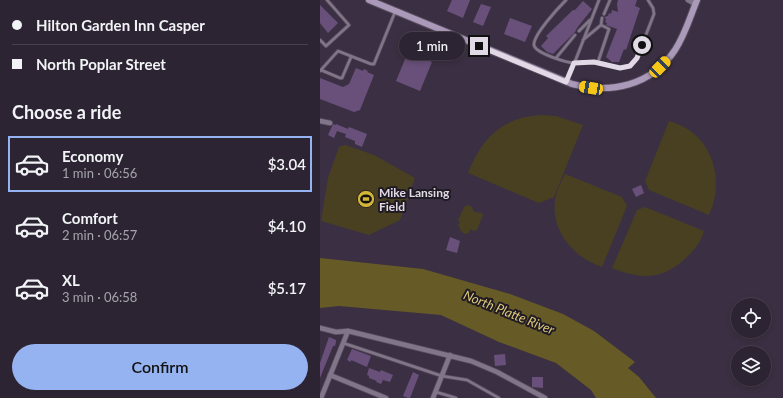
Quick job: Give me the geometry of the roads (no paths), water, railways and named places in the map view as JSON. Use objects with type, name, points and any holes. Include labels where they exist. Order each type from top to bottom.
[{"type":"main road","points":[[369,0],[566,82],[591,88],[614,88],[637,81],[653,73],[674,51],[684,32],[696,2]]},
{"type":"street","points":[[688,0],[696,2]]},
{"type":"street","points":[[320,121],[330,123]]},
{"type":"street","points":[[320,328],[336,332],[348,331],[471,361],[497,372],[545,398]]},
{"type":"street","points":[[321,398],[348,331]]},
{"type":"street","points":[[433,398],[450,356]]},
{"type":"street","points":[[330,375],[386,398]]},
{"type":"lane","points":[[320,40],[326,46],[349,25],[327,0]]},
{"type":"lane","points":[[566,0],[541,29],[534,43],[534,47],[537,50],[556,58],[574,63],[598,62],[620,68],[630,66],[634,63],[654,14],[648,0]]},
{"type":"lane","points":[[566,82],[599,0]]},
{"type":"lane","points":[[604,14],[610,0]]},
{"type":"lane","points":[[351,56],[342,78],[320,71],[338,51],[374,64],[396,11]]},
{"type":"lane","points":[[579,30],[592,18]]},
{"type":"lane","points":[[583,41],[601,25],[602,18]]},
{"type":"lane","points":[[598,62],[609,29],[601,25]]},
{"type":"lane","points":[[556,58],[575,36]]},
{"type":"lane","points":[[343,343],[442,376],[467,380],[499,398]]},
{"type":"lane","points":[[436,391],[456,398]]},
{"type":"water","name":"North Platte River","points":[[320,258],[423,269],[510,294],[563,314],[594,331],[635,362],[628,368],[639,377],[656,398],[596,398],[591,390],[556,363],[499,342],[441,315],[339,306],[320,308]]},
{"type":"place","name":"Mike Lansing Field","points":[[366,199]]}]
